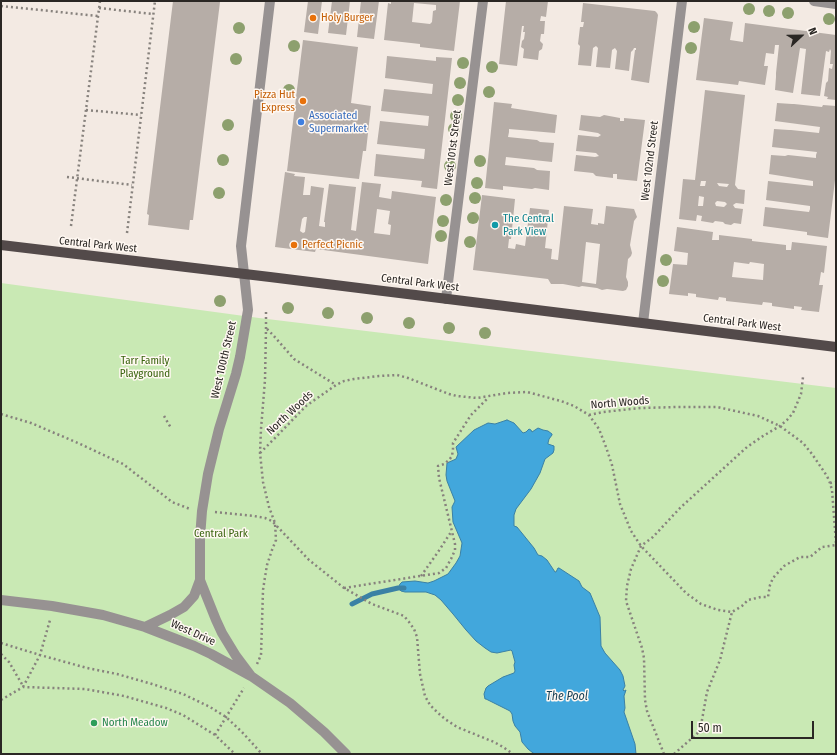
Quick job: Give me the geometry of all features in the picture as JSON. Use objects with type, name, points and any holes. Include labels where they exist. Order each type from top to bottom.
[{"type":"main road","name":"Central Park West","points":[[1,245],[836,347]]},
{"type":"street","name":"West 100th Street","points":[[145,626],[170,616],[184,606],[194,596],[200,580],[200,538],[204,490],[219,429],[237,368],[248,310],[241,246],[270,1]]},
{"type":"street","name":"West 101st Street","points":[[446,299],[483,1]]},
{"type":"street","name":"West 102nd Street","points":[[642,323],[682,1]]},
{"type":"street","points":[[814,1],[836,4]]},
{"type":"street","name":"West 100th Street","points":[[200,580],[222,633],[236,656],[251,676]]},
{"type":"street","name":"West Drive","points":[[1,600],[103,614],[145,626],[194,646],[251,676],[270,689],[301,712],[346,754]]},
{"type":"path","points":[[71,226],[100,1]]},
{"type":"path","points":[[127,233],[155,1]]},
{"type":"path","points":[[1,6],[98,16]]},
{"type":"path","points":[[99,8],[153,14]]},
{"type":"path","points":[[86,110],[141,115]]},
{"type":"path","points":[[67,177],[132,185]]},
{"type":"path","points":[[256,666],[261,654],[263,590],[265,577],[267,565],[276,540],[275,524],[263,482],[260,454],[264,401],[266,312]]},
{"type":"path","points":[[266,329],[294,359],[336,385]]},
{"type":"path","name":"North Woods","points":[[260,454],[306,406],[336,385],[344,381],[379,376],[397,375],[457,396],[477,398],[507,393],[527,392],[568,403],[589,416],[603,412],[641,408],[717,407],[758,416],[780,426],[803,443],[827,476],[830,483],[832,490],[836,544]]},
{"type":"path","points":[[664,754],[647,711],[645,700],[645,665],[642,648],[626,601],[627,586],[631,569],[641,546],[653,537],[680,508],[747,447],[787,420],[793,413],[801,394],[803,377]]},
{"type":"path","points":[[344,588],[438,573],[446,568],[455,550],[455,544],[439,478],[438,466],[449,460],[452,456],[454,449],[453,443],[471,416],[488,397]]},
{"type":"path","points":[[1,414],[31,422],[123,464],[167,498],[192,510]]},
{"type":"path","points":[[164,416],[171,428]]},
{"type":"path","points":[[589,416],[599,428],[612,465],[620,504],[631,531],[641,546],[686,593],[702,604],[718,610],[732,612],[748,600],[768,597],[773,578],[784,566],[800,557],[810,557],[822,547],[836,544]]},
{"type":"path","points":[[830,483],[836,482]]},
{"type":"path","points":[[212,512],[254,516],[272,521],[309,560],[344,588],[372,604],[404,616],[412,625],[416,637],[420,674],[425,696],[430,705],[438,714],[457,727],[494,742],[513,754]]},
{"type":"path","points":[[420,576],[451,532]]},
{"type":"path","points":[[674,754],[700,731],[707,692],[720,660],[732,612]]},
{"type":"path","points":[[1,700],[23,687],[40,655],[50,620]]},
{"type":"path","points":[[1,643],[40,655],[159,686],[190,697],[226,717],[262,754]]},
{"type":"path","points":[[1,654],[9,662],[23,687]]},
{"type":"path","points":[[23,687],[85,689],[139,700],[166,708],[183,715],[215,735],[235,754]]},
{"type":"path","points":[[215,735],[244,688]]},
{"type":"green space","name":"Central Park","points":[[1,283],[259,318],[836,388],[836,754],[1,754]]},
{"type":"water","name":"The Pool","points":[[507,420],[514,423],[523,433],[529,429],[532,432],[538,428],[552,434],[548,444],[554,446],[553,453],[545,459],[540,473],[531,489],[516,509],[514,515],[514,526],[517,527],[538,555],[547,560],[555,572],[559,568],[579,581],[582,587],[590,593],[600,617],[601,646],[623,676],[625,686],[623,690],[626,690],[624,696],[624,712],[635,744],[636,754],[533,753],[522,742],[520,732],[515,726],[510,711],[485,699],[484,694],[488,686],[503,677],[514,673],[515,662],[512,651],[497,653],[491,652],[485,648],[476,641],[435,595],[426,592],[405,592],[398,588],[402,582],[415,581],[428,583],[434,581],[448,574],[456,563],[460,556],[462,543],[453,522],[452,507],[455,501],[447,481],[447,463],[456,459],[458,454],[456,447],[474,430],[488,423],[495,424]]},
{"type":"building","points":[[173,1],[220,2],[193,220],[190,220],[189,230],[148,225],[149,215],[147,214]]},
{"type":"building","points":[[308,1],[322,1],[318,34],[304,32]]},
{"type":"building","points":[[332,1],[350,1],[346,35],[328,33]]},
{"type":"building","points":[[361,1],[379,1],[374,39],[357,37]]},
{"type":"building","points":[[391,1],[460,1],[454,51],[420,47],[420,44],[384,40],[388,3],[391,4]],"holes":[[[414,3],[436,5],[436,10],[433,11],[432,22],[430,24],[412,22]]]},
{"type":"building","points":[[506,1],[548,1],[546,17],[541,16],[540,21],[545,21],[544,34],[541,34],[540,41],[543,44],[542,49],[539,51],[538,60],[523,58],[524,49],[521,47],[525,32],[523,32],[524,26],[522,26],[517,66],[499,64]]},
{"type":"building","points":[[583,3],[655,11],[657,13],[658,15],[649,83],[631,80],[636,48],[634,48],[631,52],[629,71],[615,69],[617,51],[615,48],[612,50],[610,68],[596,67],[598,48],[596,46],[593,48],[591,66],[578,65],[580,27],[583,27],[584,22],[581,22]]},
{"type":"building","points":[[704,18],[733,22],[730,40],[743,42],[745,23],[836,35],[836,100],[827,99],[828,97],[824,96],[826,83],[828,81],[829,68],[832,69],[833,64],[830,64],[830,49],[829,52],[826,51],[820,96],[801,94],[806,49],[800,48],[793,93],[775,90],[779,45],[775,45],[774,54],[766,53],[764,66],[768,66],[765,85],[739,81],[738,85],[696,80]]},
{"type":"building","points":[[303,40],[358,47],[351,103],[371,106],[366,151],[363,151],[359,179],[287,171]]},
{"type":"building","points":[[387,56],[436,61],[436,57],[452,58],[437,189],[421,187],[422,181],[374,176],[376,154],[424,159],[425,149],[377,144],[380,121],[428,126],[429,116],[381,111],[384,89],[432,94],[433,84],[385,78]]},
{"type":"building","points":[[705,90],[745,95],[735,185],[738,189],[745,190],[744,204],[736,203],[733,205],[735,208],[743,209],[741,224],[734,223],[731,225],[723,222],[715,221],[713,223],[701,221],[702,216],[697,215],[696,221],[679,219],[683,179],[695,180]],"holes":[[[701,181],[706,181],[705,186],[700,186]],[[717,183],[729,184],[727,187],[719,186]],[[699,196],[704,197],[703,206],[698,206]],[[717,201],[725,202],[727,204],[724,207],[716,206],[715,203]]]},
{"type":"building","points":[[494,102],[512,104],[511,108],[557,115],[555,133],[509,129],[508,137],[554,143],[552,162],[506,157],[505,165],[550,171],[549,190],[503,186],[503,190],[485,188]]},
{"type":"building","points":[[777,103],[822,107],[823,105],[836,106],[836,172],[828,238],[807,235],[807,232],[763,226],[765,207],[809,212],[810,209],[810,206],[766,200],[768,181],[813,186],[813,181],[769,174],[771,155],[816,158],[817,152],[772,147],[774,129],[819,133],[820,127],[775,121]]},
{"type":"building","points":[[581,115],[600,117],[604,115],[620,118],[620,121],[624,121],[624,118],[645,120],[637,181],[617,179],[617,174],[613,174],[613,178],[596,176],[593,173],[574,171],[576,155],[599,156],[596,153],[576,151],[578,135],[598,137],[601,135],[598,133],[579,130]]},
{"type":"building","points":[[285,172],[295,174],[294,176],[305,177],[303,195],[310,195],[311,186],[324,188],[319,226],[325,227],[324,222],[329,184],[356,187],[351,230],[356,231],[362,182],[381,184],[379,197],[391,199],[392,191],[436,197],[428,264],[316,249],[315,252],[275,247]],"holes":[[[377,209],[390,211],[388,224],[391,225],[390,235],[374,233]],[[307,217],[305,232],[303,233],[300,231],[302,219]]]},
{"type":"building","points":[[482,195],[515,199],[511,239],[509,239],[508,248],[515,249],[516,244],[525,246],[530,208],[549,210],[545,248],[552,249],[551,259],[558,260],[564,206],[593,209],[591,224],[604,224],[606,206],[634,209],[637,217],[634,221],[630,245],[632,253],[628,259],[626,277],[628,286],[626,290],[623,291],[551,284],[548,279],[473,270]],"holes":[[[586,242],[600,244],[596,284],[582,282]]]},
{"type":"building","points":[[677,227],[713,232],[712,240],[719,240],[719,235],[752,239],[752,241],[786,245],[786,250],[791,250],[792,242],[827,246],[824,273],[821,272],[819,285],[823,285],[819,312],[801,310],[802,307],[794,306],[794,309],[772,306],[772,303],[763,302],[762,305],[726,301],[726,298],[719,297],[718,300],[696,297],[696,294],[688,293],[688,296],[669,294],[673,264],[687,265],[688,253],[674,251]],"holes":[[[734,262],[749,264],[750,262],[764,264],[763,280],[732,277]]]},
{"type":"waterway","points":[[352,604],[372,594],[404,588]]},
{"type":"place","name":"Holy Burger","points":[[313,18]]},
{"type":"place","name":"Pizza Hut Express","points":[[303,101]]},
{"type":"place","name":"Associated Supermarket","points":[[301,122]]},
{"type":"place","name":"The Central Park View","points":[[495,225]]},
{"type":"place","name":"Perfect Picnic","points":[[294,245]]},
{"type":"place","name":"North Meadow","points":[[94,723]]},
{"type":"park label","name":"Tarr Family Playground","points":[[145,367]]}]
